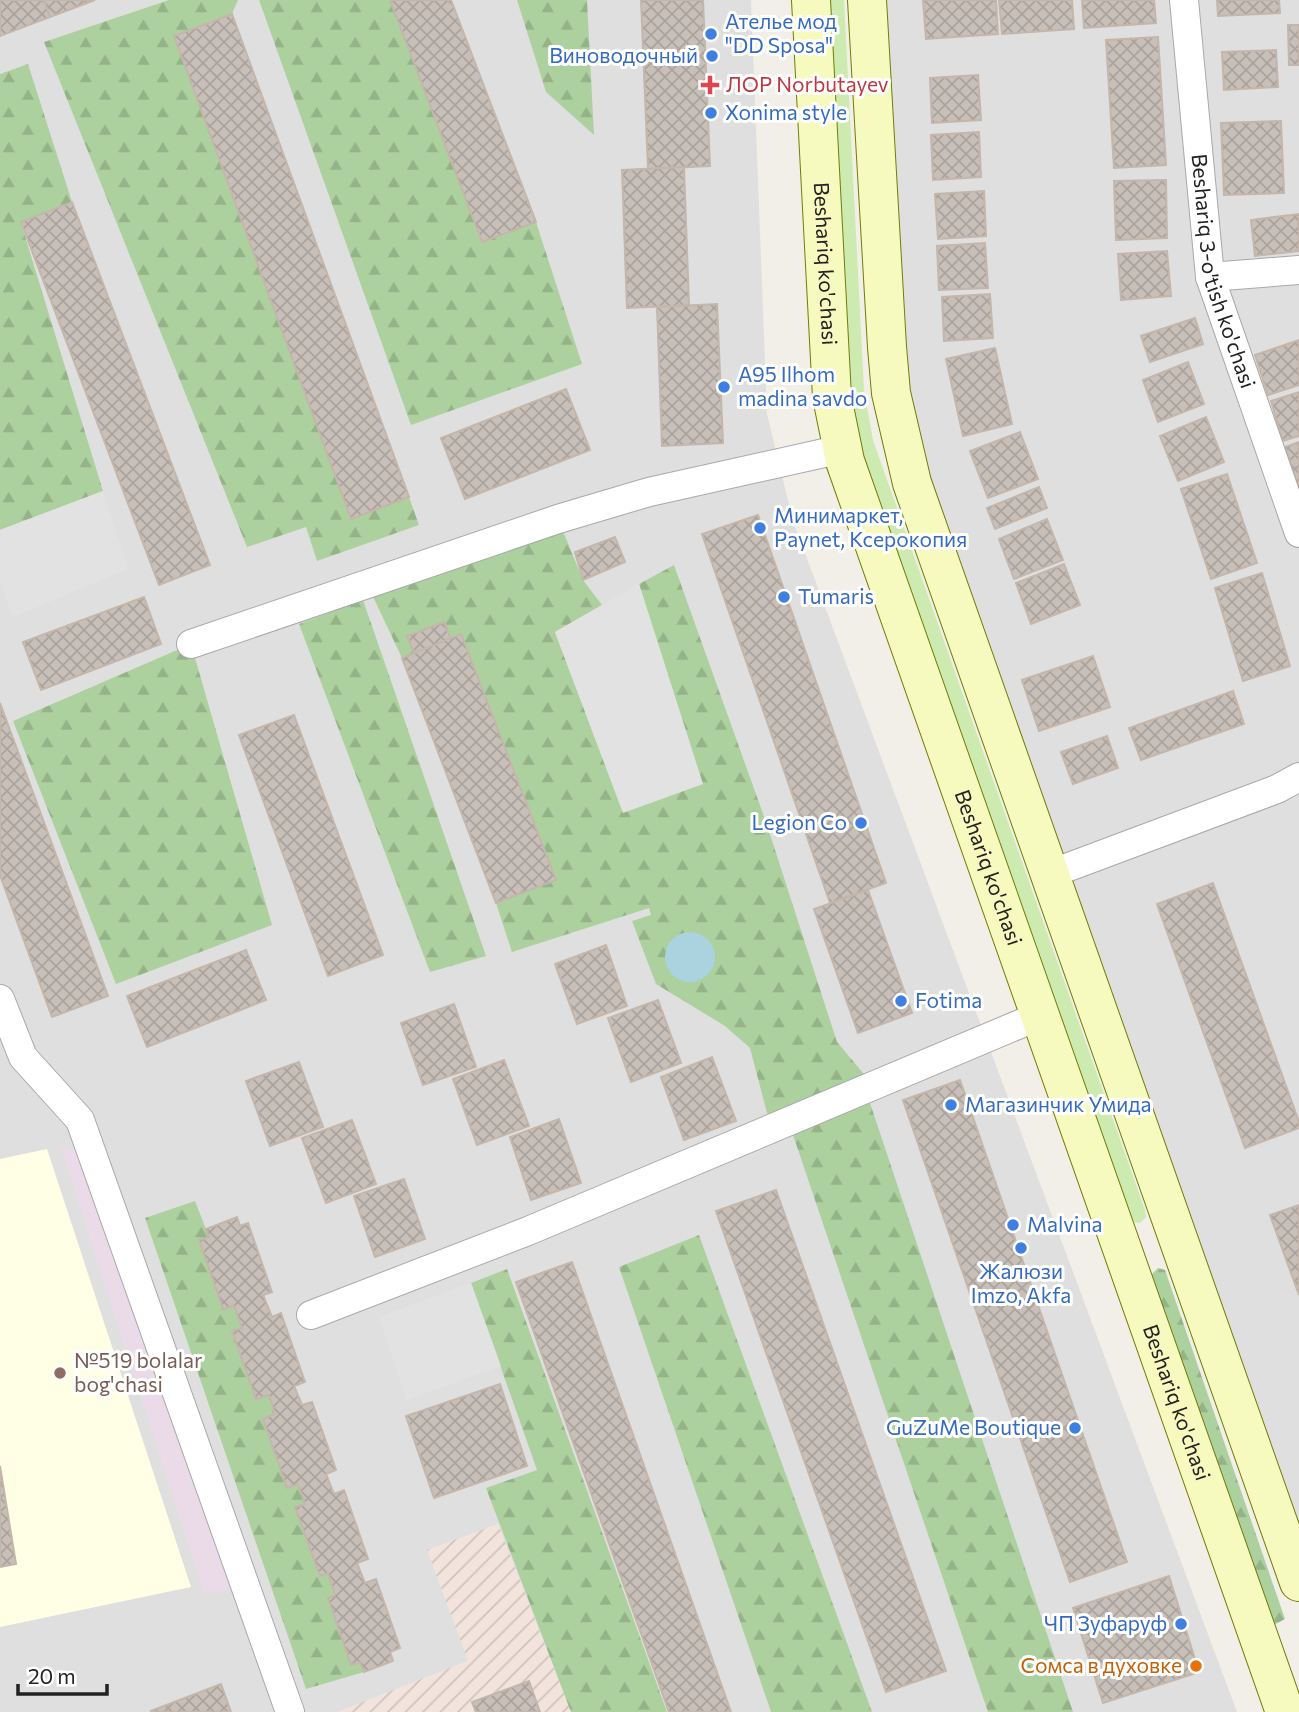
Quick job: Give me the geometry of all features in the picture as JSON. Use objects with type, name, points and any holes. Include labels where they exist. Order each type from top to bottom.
[{"type":"main road","name":"Beshariq ko'chasi","points":[[811,0],[832,397],[842,449],[861,512],[1284,1712]]},
{"type":"main road","points":[[867,0],[887,347],[900,438],[912,483],[1299,1583]]},
{"type":"main road","points":[[1123,1253],[1175,1231]]},
{"type":"street","name":"Beshariq 3-o'tish ko'chasi","points":[[1184,0],[1210,277],[1299,533]]},
{"type":"street","points":[[1210,277],[1299,270]]},
{"type":"street","points":[[191,644],[558,519],[649,492],[842,449]]},
{"type":"street","points":[[1050,874],[1277,789],[1299,777]]},
{"type":"street","points":[[0,999],[23,1056],[80,1121],[290,1712]]},
{"type":"street","points":[[312,1315],[528,1231],[1039,1016]]},
{"type":"shaded area","points":[[0,0],[751,0],[767,414],[793,521],[1237,1712],[0,1712]]},
{"type":"shaded area","points":[[867,0],[1299,0],[1299,1582],[912,483]]},
{"type":"shaded area","points":[[103,491],[128,569],[13,617],[0,582],[0,530]]},
{"type":"shaded area","points":[[639,584],[703,784],[623,813],[555,632]]},
{"type":"shaded area","points":[[60,1145],[91,1157],[248,1590],[204,1593]]},
{"type":"shaded area","name":"№519 bolalar bog'chasi","points":[[47,1149],[191,1587],[0,1627],[0,1159]]},
{"type":"shaded area","points":[[471,1283],[501,1366],[407,1400],[379,1317]]},
{"type":"shaded area","points":[[498,1524],[571,1712],[337,1712],[468,1661],[427,1550]]},
{"type":"green space","points":[[169,0],[238,0],[232,14],[174,37],[351,518],[409,497],[419,525],[317,561],[306,527],[247,547],[44,42]]},
{"type":"green space","points":[[259,0],[390,0],[482,242],[536,222],[582,364],[411,425]]},
{"type":"green space","points":[[517,0],[587,0],[594,135],[546,92]]},
{"type":"green space","points":[[829,0],[844,0],[864,390],[873,440],[1145,1210],[1146,1217],[1140,1223],[1133,1222],[865,466],[850,409]]},
{"type":"green space","points":[[28,64],[72,202],[21,223],[103,491],[0,530],[0,74]]},
{"type":"green space","points":[[558,519],[583,580],[602,605],[555,632],[623,812],[702,783],[639,584],[674,565],[767,825],[837,1042],[874,1086],[780,1125],[767,1113],[750,1048],[725,1026],[656,984],[632,921],[651,915],[649,908],[512,952],[496,903],[556,879],[461,635],[451,639],[444,622],[407,636],[414,653],[402,658],[367,584]]},
{"type":"green space","points":[[363,600],[486,956],[430,972],[299,624]]},
{"type":"green space","points":[[191,644],[272,925],[116,984],[13,721]]},
{"type":"green space","points":[[868,1097],[1073,1712],[988,1712],[791,1129]]},
{"type":"green space","points":[[195,1201],[209,1237],[223,1309],[234,1306],[242,1328],[233,1331],[256,1399],[269,1395],[275,1414],[263,1419],[287,1487],[298,1484],[305,1504],[296,1508],[319,1576],[328,1573],[335,1595],[328,1598],[351,1665],[360,1662],[364,1672],[306,1689],[145,1218]]},
{"type":"green space","points":[[699,1235],[872,1712],[771,1712],[619,1267]]},
{"type":"green space","points":[[1158,1268],[1165,1270],[1285,1619],[1274,1625],[1151,1275]]},
{"type":"green space","points":[[507,1269],[667,1712],[571,1712],[486,1488],[537,1470],[471,1283]]},
{"type":"water","points":[[690,932],[708,939],[715,957],[708,975],[690,982],[672,975],[665,957],[672,939]]},
{"type":"building","points":[[0,0],[44,0],[50,17],[0,36]]},
{"type":"building","points":[[44,0],[95,0],[50,17]]},
{"type":"building","points":[[390,0],[451,0],[536,222],[482,242]]},
{"type":"building","points":[[641,0],[703,0],[710,166],[648,169]]},
{"type":"building","points":[[923,0],[996,0],[998,34],[926,39]]},
{"type":"building","points":[[999,0],[1072,0],[1074,29],[1002,34]]},
{"type":"building","points":[[1082,0],[1154,0],[1156,23],[1084,28]]},
{"type":"building","points":[[1217,0],[1279,0],[1280,13],[1218,16]]},
{"type":"building","points":[[232,14],[409,497],[351,519],[174,36]]},
{"type":"building","points":[[1288,25],[1299,25],[1299,65],[1289,65]]},
{"type":"building","points":[[1158,37],[1166,165],[1114,168],[1106,40]]},
{"type":"building","points":[[1276,50],[1278,87],[1224,90],[1222,52]]},
{"type":"building","points":[[978,75],[981,120],[932,123],[930,78]]},
{"type":"building","points":[[1281,121],[1284,193],[1224,195],[1221,123]]},
{"type":"building","points":[[979,132],[981,177],[933,180],[931,135]]},
{"type":"building","points":[[684,167],[689,305],[627,308],[622,170]]},
{"type":"building","points":[[1166,180],[1167,238],[1116,240],[1114,181]]},
{"type":"building","points":[[984,191],[986,236],[938,239],[935,194]]},
{"type":"building","points":[[72,202],[210,565],[159,585],[21,222]]},
{"type":"building","points":[[1299,214],[1299,251],[1255,256],[1251,220]]},
{"type":"building","points":[[985,243],[988,288],[939,290],[937,246]]},
{"type":"building","points":[[1167,251],[1171,296],[1121,300],[1118,254]]},
{"type":"building","points":[[990,294],[993,338],[944,341],[942,297]]},
{"type":"building","points":[[717,304],[723,443],[662,446],[657,307]]},
{"type":"building","points":[[1195,318],[1203,344],[1150,362],[1141,336]]},
{"type":"building","points":[[1299,340],[1299,385],[1268,395],[1255,355]]},
{"type":"building","points":[[995,348],[1012,424],[963,436],[946,359]]},
{"type":"building","points":[[1188,362],[1204,404],[1158,422],[1143,380]]},
{"type":"building","points":[[566,389],[590,450],[465,499],[441,438]]},
{"type":"building","points":[[1299,392],[1299,436],[1283,441],[1271,401]]},
{"type":"building","points":[[1206,417],[1224,462],[1178,481],[1160,436]]},
{"type":"building","points":[[1020,432],[1038,479],[988,498],[970,451]]},
{"type":"building","points":[[1299,442],[1299,486],[1298,487],[1285,447]]},
{"type":"building","points":[[1227,474],[1257,563],[1211,579],[1181,489]]},
{"type":"building","points":[[1039,487],[1047,508],[995,529],[987,508]]},
{"type":"building","points":[[758,515],[886,883],[830,903],[702,534]]},
{"type":"building","points":[[1047,519],[1063,560],[1014,579],[999,539]]},
{"type":"building","points":[[615,537],[625,562],[583,580],[575,552]]},
{"type":"building","points":[[1064,564],[1080,605],[1031,624],[1016,583]]},
{"type":"building","points":[[1262,573],[1290,666],[1243,681],[1215,588]]},
{"type":"building","points":[[144,597],[161,644],[41,690],[23,642]]},
{"type":"building","points":[[444,622],[451,639],[414,653],[407,636]]},
{"type":"building","points":[[461,634],[556,880],[496,903],[402,658]]},
{"type":"building","points":[[1093,656],[1110,707],[1039,731],[1022,680]]},
{"type":"building","points":[[1233,691],[1244,724],[1141,760],[1129,728]]},
{"type":"building","points":[[0,703],[108,996],[52,1017],[0,875]]},
{"type":"building","points":[[294,715],[383,955],[328,976],[239,735]]},
{"type":"building","points":[[1107,736],[1118,768],[1073,784],[1061,752]]},
{"type":"building","points":[[1213,883],[1299,1122],[1299,1128],[1245,1148],[1157,904]]},
{"type":"building","points":[[868,890],[912,1013],[858,1033],[814,909]]},
{"type":"building","points":[[606,945],[627,1006],[577,1024],[555,964]]},
{"type":"building","points":[[246,950],[266,1000],[147,1047],[127,996]]},
{"type":"building","points":[[658,1000],[681,1063],[631,1082],[608,1018]]},
{"type":"building","points":[[454,1004],[476,1067],[423,1085],[401,1023]]},
{"type":"building","points":[[712,1057],[736,1121],[684,1140],[661,1077]]},
{"type":"building","points":[[504,1060],[529,1126],[477,1145],[453,1079]]},
{"type":"building","points":[[299,1062],[323,1127],[270,1146],[246,1081]]},
{"type":"building","points":[[960,1080],[1127,1562],[1070,1582],[903,1100]]},
{"type":"building","points":[[559,1119],[581,1183],[531,1200],[510,1137]]},
{"type":"building","points":[[352,1120],[376,1184],[326,1203],[302,1138]]},
{"type":"building","points":[[404,1179],[425,1239],[375,1257],[354,1196]]},
{"type":"building","points":[[776,1190],[946,1671],[886,1692],[716,1211]]},
{"type":"building","points":[[1299,1205],[1299,1295],[1270,1215]]},
{"type":"building","points":[[237,1217],[240,1226],[248,1223],[272,1292],[263,1295],[272,1317],[281,1313],[305,1382],[294,1386],[302,1405],[312,1402],[336,1470],[326,1474],[334,1494],[344,1490],[368,1559],[357,1563],[365,1583],[376,1579],[400,1648],[390,1652],[393,1661],[364,1672],[360,1662],[351,1665],[328,1598],[335,1595],[328,1573],[320,1576],[295,1507],[305,1504],[298,1484],[287,1488],[263,1419],[275,1414],[269,1395],[256,1399],[232,1331],[242,1328],[234,1306],[223,1309],[199,1240],[209,1237],[206,1229]]},
{"type":"building","points":[[572,1262],[731,1712],[669,1712],[516,1282]]},
{"type":"building","points":[[500,1384],[527,1466],[434,1498],[406,1416]]},
{"type":"building","points":[[0,1466],[16,1564],[0,1567]]},
{"type":"building","points":[[1169,1576],[1199,1672],[1103,1703],[1073,1608]]},
{"type":"building","points":[[529,1681],[540,1712],[476,1712],[472,1702]]},
{"type":"building","points":[[221,1684],[231,1712],[151,1711]]},
{"type":"place","name":"Ателье мод \"DD Sposa\"","points":[[711,34]]},
{"type":"place","name":"Виноводочный","points":[[712,56]]},
{"type":"place","name":"ЛОР Norbutayev","points":[[710,85]]},
{"type":"place","name":"Xonima style","points":[[711,113]]},
{"type":"place","name":"A95 Ilhom madina savdo","points":[[724,387]]},
{"type":"place","name":"Минимаркет, Paynet, Ксерокопия","points":[[760,528]]},
{"type":"place","name":"Tumaris","points":[[784,597]]},
{"type":"place","name":"Legion Co","points":[[861,823]]},
{"type":"place","name":"Fotima","points":[[901,1001]]},
{"type":"place","name":"Магазинчик Умида","points":[[951,1105]]},
{"type":"place","name":"Malvina","points":[[1013,1225]]},
{"type":"place","name":"Жалюзи Imzo, Akfa","points":[[1021,1248]]},
{"type":"place","name":"№519 bolalar bog'chasi","points":[[60,1373]]},
{"type":"place","name":"GuZuMe Boutique","points":[[1075,1428]]},
{"type":"place","name":"ЧП Зуфаруф","points":[[1181,1624]]},
{"type":"place","name":"Сомса в духовке","points":[[1196,1666]]}]
